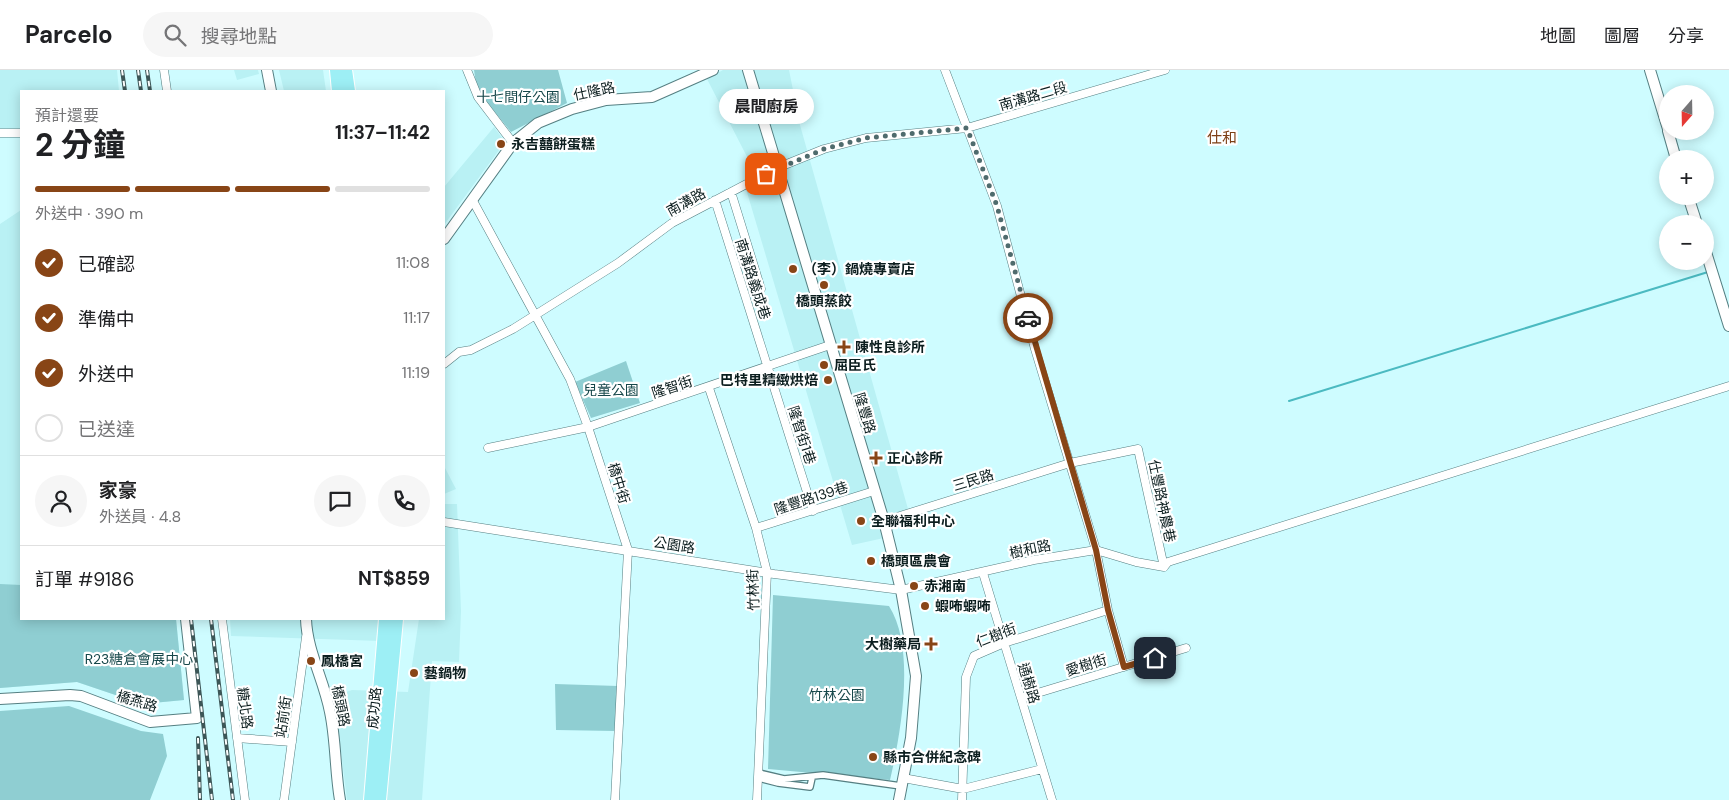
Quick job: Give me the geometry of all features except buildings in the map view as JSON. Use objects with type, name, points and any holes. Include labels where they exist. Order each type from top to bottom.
[{"type":"main road","points":[[336,70],[338,90]]},
{"type":"main road","points":[[346,70],[349,90]]},
{"type":"main road","name":"成功路","points":[[370,800],[385,620]]},
{"type":"main road","name":"成功路","points":[[380,800],[397,620]]},
{"type":"street","points":[[164,70],[167,90]]},
{"type":"street","points":[[267,70],[271,90]]},
{"type":"street","points":[[467,70],[478,97],[513,143]]},
{"type":"street","name":"仕隆路","points":[[445,238],[513,143],[538,123],[606,100],[652,97],[713,70]]},
{"type":"street","name":"隆豐路","points":[[748,70],[884,521],[901,590],[916,676],[911,738],[899,800]]},
{"type":"street","points":[[945,70],[997,206],[1036,349],[1096,550],[1108,610],[1124,667]]},
{"type":"street","name":"南溝路二段","points":[[967,128],[1165,70]]},
{"type":"street","points":[[1650,70],[1659,100]]},
{"type":"street","name":"南溝路","points":[[445,363],[459,352],[471,350],[512,329],[618,263],[672,223],[777,168],[824,149],[866,138],[967,128]]},
{"type":"street","points":[[0,133],[20,133]]},
{"type":"street","points":[[731,192],[761,289]]},
{"type":"street","name":"南溝路義成巷","points":[[715,200],[767,366]]},
{"type":"street","name":"橋中街","points":[[473,201],[534,315],[562,362],[588,427],[628,550],[616,800]]},
{"type":"street","points":[[1711,270],[1729,326]]},
{"type":"street","name":"隆智街","points":[[488,448],[588,427],[709,388],[830,345]]},
{"type":"street","name":"隆智街1巷","points":[[767,366],[813,511]]},
{"type":"street","points":[[1164,567],[1168,562],[1729,386]]},
{"type":"street","name":"竹林街","points":[[709,388],[756,528],[768,572],[757,800]]},
{"type":"street","name":"仕豐路神農巷","points":[[1070,463],[1138,449],[1164,567]]},
{"type":"street","name":"三民路","points":[[884,521],[1070,463]]},
{"type":"street","name":"隆豐路139巷","points":[[756,528],[874,491]]},
{"type":"street","name":"公園路","points":[[445,522],[768,572],[901,590]]},
{"type":"street","name":"樹和路","points":[[901,590],[1034,560],[1096,550],[1136,562],[1164,567]]},
{"type":"street","name":"通樹路","points":[[983,573],[1052,800]]},
{"type":"street","name":"仁樹街","points":[[962,800],[968,671],[974,656],[1004,644],[1108,610]]},
{"type":"street","name":"橋燕路","points":[[0,699],[75,696],[150,722],[197,718],[186,620]]},
{"type":"street","name":"糖北路","points":[[222,620],[245,800]]},
{"type":"street","name":"橋頭路","points":[[306,620],[306,638],[325,688],[330,712],[340,800]]},
{"type":"street","name":"站前街","points":[[284,800],[306,638]]},
{"type":"street","name":"愛樹街","points":[[1021,698],[1186,648]]},
{"type":"street","points":[[237,738],[292,742]]},
{"type":"street","points":[[784,782],[823,775],[963,789],[1042,769]]},
{"type":"street","points":[[759,776],[810,787],[812,778]]},
{"type":"shaded area","points":[[0,70],[117,70],[119,90],[20,90],[20,128],[0,128]]},
{"type":"shaded area","points":[[234,70],[258,70],[259,74],[237,80]]},
{"type":"shaded area","points":[[279,70],[323,70],[326,90],[284,90]]},
{"type":"shaded area","points":[[723,70],[789,70],[800,125],[908,509],[877,519],[884,538],[852,545],[746,189],[759,180],[707,79]]},
{"type":"shaded area","points":[[494,127],[505,142],[445,224],[445,186]]},
{"type":"shaded area","name":"R23糖倉會展中心","points":[[20,211],[20,620],[176,620],[184,700],[142,704],[77,682],[0,688],[0,224]]},
{"type":"shaded area","points":[[445,468],[456,489],[445,494]]},
{"type":"shaded area","points":[[445,504],[457,504],[461,611],[459,662],[432,661],[422,800],[347,800],[334,696],[352,690],[408,692],[419,620],[445,620]]},
{"type":"shaded area","points":[[230,620],[379,620],[381,641],[231,636]]},
{"type":"green space","name":"十七間仔公園","points":[[474,70],[558,70],[567,103],[511,132],[477,90]]},
{"type":"green space","name":"兒童公園","points":[[626,361],[640,403],[591,418],[575,382]]},
{"type":"green space","name":"R23糖倉會展中心","points":[[0,584],[20,585],[20,620],[176,620],[184,700],[142,704],[77,682],[0,688]]},
{"type":"green space","name":"竹林公園","points":[[773,595],[889,606],[897,624],[902,644],[904,667],[902,715],[890,780],[768,769]]},
{"type":"green space","points":[[555,684],[618,686],[615,731],[556,730]]},
{"type":"green space","points":[[69,706],[141,731],[163,734],[167,756],[150,800],[0,800],[0,711]]},
{"type":"waterway","points":[[1289,401],[1708,272]]},
{"type":"railway","points":[[122,70],[125,90]]},
{"type":"railway","points":[[138,70],[141,90]]},
{"type":"railway","points":[[147,70],[150,90]]},
{"type":"railway","points":[[191,620],[212,800]]},
{"type":"railway","points":[[211,620],[233,800]]},
{"type":"railway","points":[[198,738],[200,800]]},
{"type":"way so far","points":[[766,174],[824,149],[866,138],[967,128],[997,206],[1028,318]]},
{"type":"place","name":"永吉囍餅蛋糕","points":[[501,144]]},
{"type":"place","name":"晨間廚房","points":[[766,174]]},
{"type":"place","name":"（李）鍋燒專賣店","points":[[793,269]]},
{"type":"place","name":"橋頭蒸餃","points":[[824,285]]},
{"type":"place","name":"陳性良診所","points":[[844,347]]},
{"type":"place","name":"屈臣氏","points":[[824,365]]},
{"type":"place","name":"巴特里精緻烘焙","points":[[828,380]]},
{"type":"place","name":"正心診所","points":[[876,458]]},
{"type":"place","name":"全聯福利中心","points":[[861,521]]},
{"type":"place","name":"橋頭區農會","points":[[871,561]]},
{"type":"place","name":"赤湘南","points":[[914,586]]},
{"type":"place","name":"蝦咘蝦咘","points":[[925,606]]},
{"type":"place","name":"大樹藥局","points":[[931,644]]},
{"type":"place","name":"鳳橋宮","points":[[311,661]]},
{"type":"place","name":"藝鍋物","points":[[414,673]]},
{"type":"place","name":"縣市合併紀念碑","points":[[873,757]]},
{"type":"district","name":"仕和","points":[[1222,138]]},
{"type":"route","points":[[1028,318],[1096,550],[1108,610],[1124,667],[1155,658]]}]
